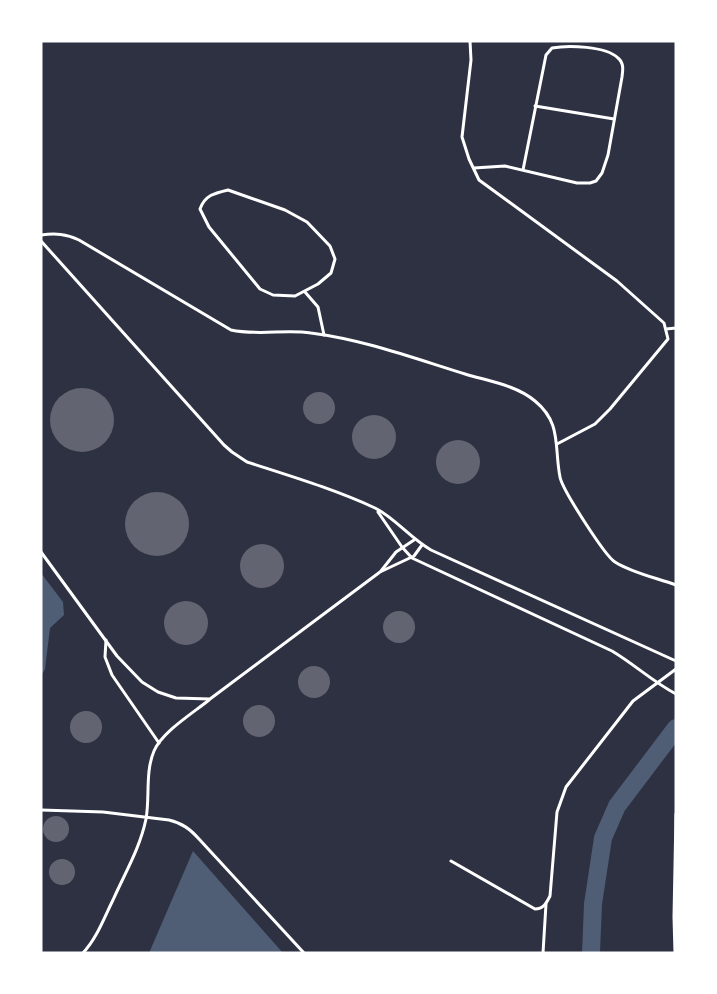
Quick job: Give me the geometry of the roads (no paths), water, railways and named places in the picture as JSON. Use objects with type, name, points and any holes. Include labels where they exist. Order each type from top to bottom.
[{"type":"lane","points":[[470,41],[471,60],[462,137],[469,159],[479,180],[617,282],[664,323],[666,329],[668,339],[610,409],[595,424],[557,444]]},
{"type":"lane","points":[[474,168],[505,166],[576,183],[596,181],[602,173],[608,154],[622,77],[623,64],[618,57],[606,51],[565,46],[552,48],[546,55],[523,170]]},
{"type":"lane","points":[[535,106],[614,119]]},
{"type":"lane","points":[[228,190],[286,210],[307,222],[330,246],[335,259],[331,273],[305,292],[295,296],[273,295],[260,289],[209,227],[200,209],[203,201],[213,193],[228,190]]},
{"type":"lane","points":[[41,236],[58,233],[80,240],[232,330],[248,332],[308,332],[376,345],[512,388],[534,400],[545,410],[553,423],[561,481],[608,556],[621,565],[676,585]]},
{"type":"lane","points":[[41,241],[232,452],[247,462],[334,491],[376,509],[422,545],[468,568],[676,661]]},
{"type":"lane","points":[[305,292],[318,307],[324,335]]},
{"type":"lane","points":[[666,329],[676,328]]},
{"type":"lane","points":[[376,509],[402,547],[412,558],[612,651],[656,683],[675,694]]},
{"type":"lane","points":[[380,572],[394,554],[414,540]]},
{"type":"lane","points":[[83,953],[95,938],[140,842],[146,817],[151,761],[159,743],[210,699],[380,572],[412,558],[422,545]]},
{"type":"lane","points":[[41,552],[117,656],[142,682],[158,692],[176,698],[210,699]]},
{"type":"lane","points":[[106,640],[104,657],[112,675],[159,743]]},
{"type":"lane","points":[[543,953],[546,904],[550,896],[557,812],[566,787],[633,701],[676,669]]},
{"type":"lane","points":[[41,810],[103,812],[179,822],[188,828],[304,953]]},
{"type":"lane","points":[[675,953],[674,875],[676,814]]},
{"type":"lane","points":[[451,861],[535,909],[546,904]]},
{"type":"water","points":[[41,573],[63,602],[64,615],[50,628],[45,669],[41,676]]},
{"type":"water","points":[[193,851],[283,953],[149,953]]},
{"type":"water","points":[[593,904],[595,953],[585,953]]},
{"type":"waterway","points":[[591,953],[593,904],[603,838],[617,806],[676,728]]}]
